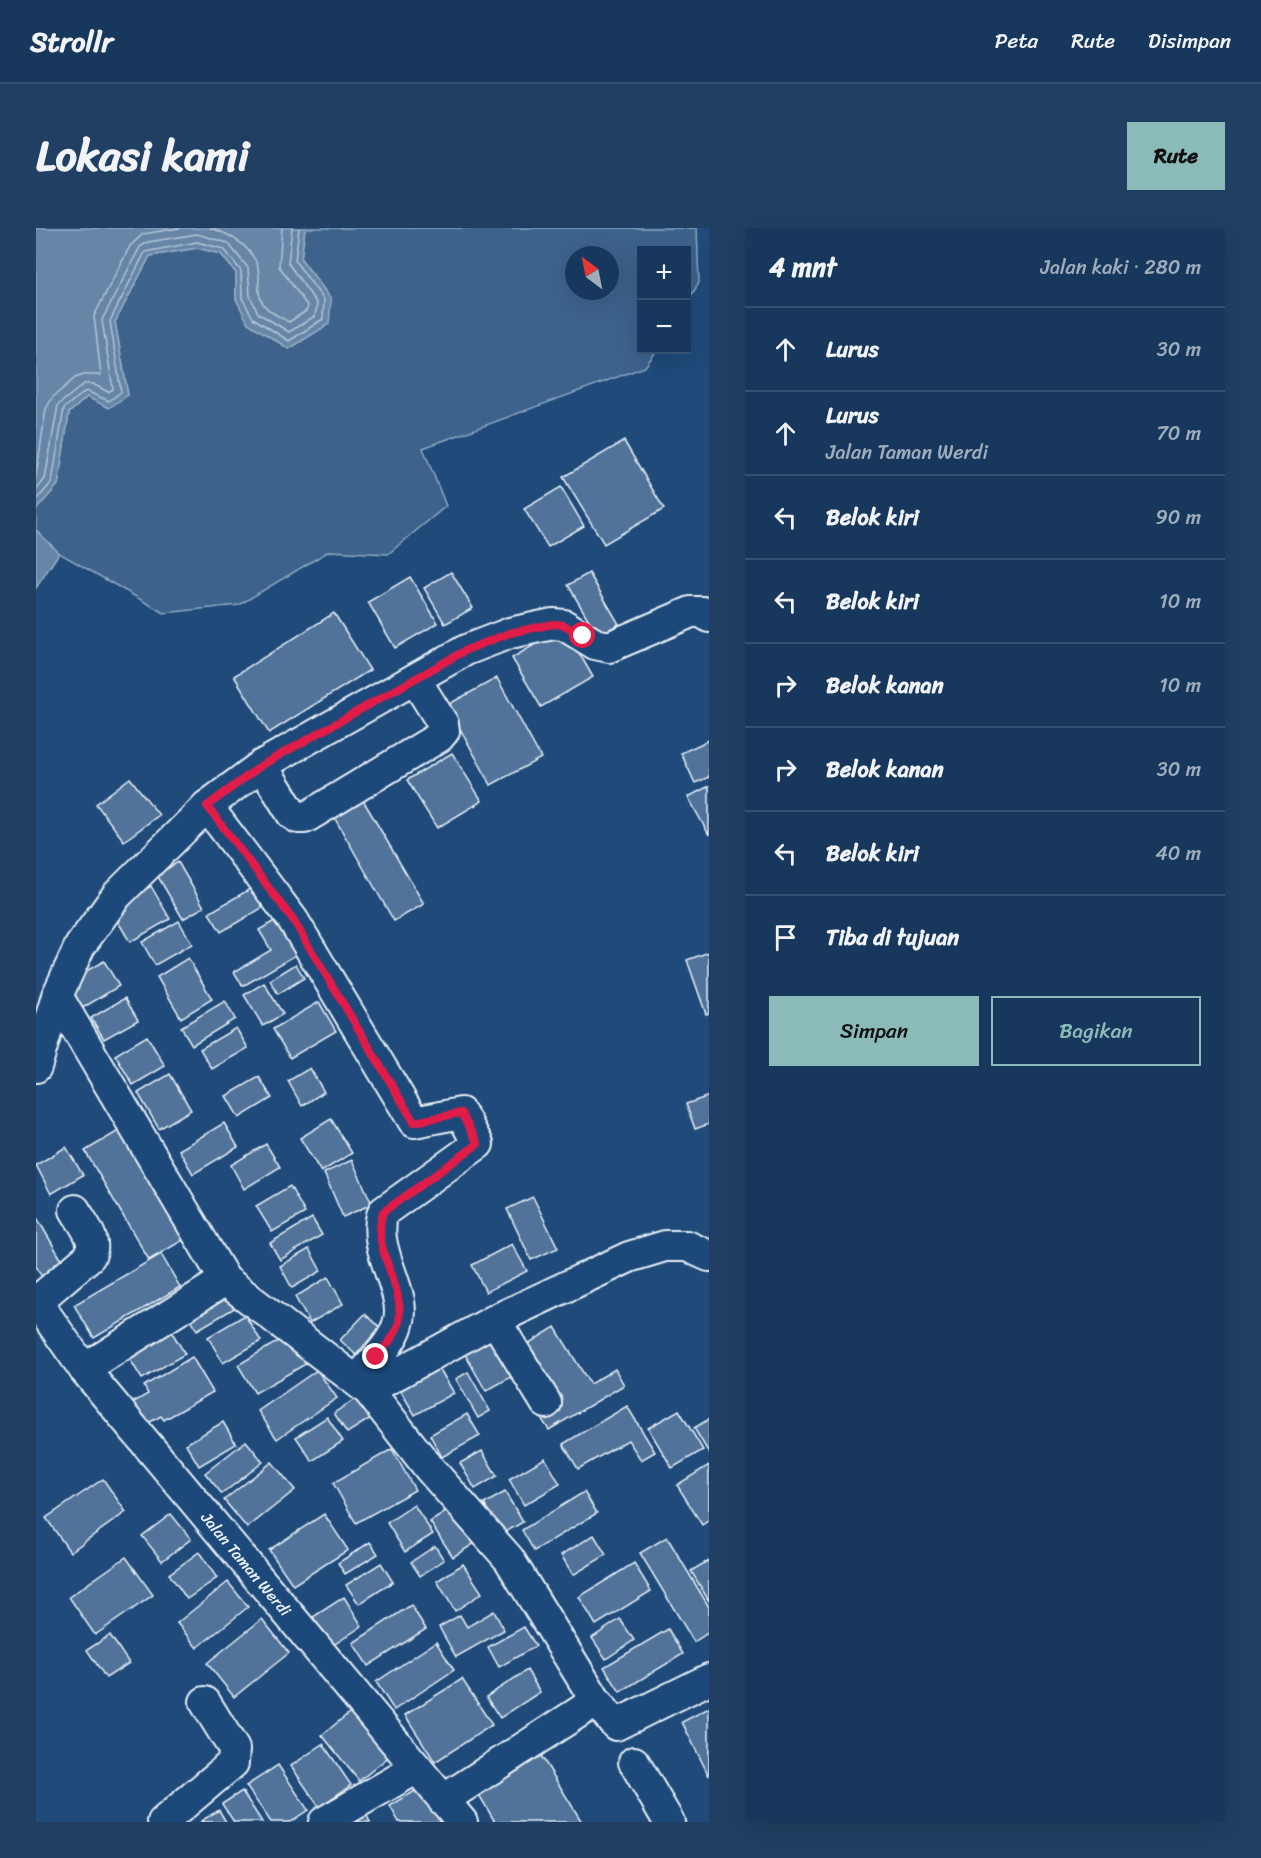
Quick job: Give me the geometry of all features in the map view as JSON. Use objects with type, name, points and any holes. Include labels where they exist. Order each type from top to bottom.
[{"type":"street","points":[[36,1067],[57,996],[80,946],[117,895],[207,806],[262,765],[466,650],[510,633],[553,624],[564,625],[595,644],[609,647],[691,612],[703,612],[709,617]]},
{"type":"street","points":[[262,765],[292,814],[298,818],[305,818],[439,737],[444,731],[443,724],[415,679]]},
{"type":"street","points":[[207,806],[293,920],[414,1122],[461,1113],[478,1144],[383,1212],[378,1226],[398,1302],[399,1323],[363,1385]]},
{"type":"street","points":[[57,996],[225,1281],[363,1385],[429,1468],[509,1559],[596,1701],[616,1725],[709,1679]]},
{"type":"street","points":[[36,1301],[90,1256],[93,1249],[94,1242],[75,1210]]},
{"type":"street","points":[[363,1385],[579,1280],[650,1250],[665,1246],[687,1246],[709,1256]]},
{"type":"street","points":[[84,1369],[225,1281]]},
{"type":"street","name":"Jalan Taman Werdi","points":[[36,1301],[84,1369],[462,1822]]},
{"type":"street","points":[[495,1320],[546,1403]]},
{"type":"street","points":[[443,1800],[596,1701]]},
{"type":"street","points":[[163,1822],[233,1763],[234,1749],[205,1702]]},
{"type":"street","points":[[634,1762],[669,1822]]},
{"type":"street","points":[[324,1822],[417,1768]]},
{"type":"shaded area","points":[[305,228],[697,228],[699,283],[691,296],[691,246],[637,246],[637,354],[654,354],[645,367],[423,448],[446,506],[388,554],[329,551],[239,605],[164,613],[59,553],[36,530],[36,510],[58,485],[69,413],[87,397],[128,395],[115,322],[150,256],[197,248],[221,254],[236,273],[236,299],[331,299],[301,259]]},
{"type":"water","points":[[36,228],[305,228],[301,259],[331,299],[329,324],[289,349],[248,323],[236,299],[236,273],[221,254],[197,248],[150,256],[115,322],[128,395],[109,408],[87,397],[69,413],[58,485],[36,510]]},
{"type":"water","points":[[36,530],[59,553],[36,588]]},
{"type":"building","points":[[624,441],[664,509],[604,544],[563,477]]},
{"type":"building","points":[[561,487],[584,526],[548,547],[524,509]]},
{"type":"building","points":[[451,572],[473,608],[445,624],[424,588]]},
{"type":"building","points":[[589,573],[619,624],[598,636],[568,585]]},
{"type":"building","points":[[410,577],[438,623],[395,648],[368,602]]},
{"type":"building","points":[[334,613],[370,670],[269,733],[234,676]]},
{"type":"building","points":[[564,627],[593,677],[541,707],[512,658]]},
{"type":"building","points":[[497,678],[541,758],[491,785],[447,705]]},
{"type":"building","points":[[709,740],[709,777],[695,783],[681,753]]},
{"type":"building","points":[[452,753],[482,801],[437,828],[407,780]]},
{"type":"building","points":[[130,778],[159,815],[124,841],[96,804]]},
{"type":"building","points":[[709,786],[709,835],[688,797]]},
{"type":"building","points":[[363,800],[424,904],[394,921],[334,817]]},
{"type":"building","points":[[178,862],[204,907],[183,919],[157,875]]},
{"type":"building","points":[[151,886],[170,919],[130,942],[111,910]]},
{"type":"building","points":[[255,886],[267,905],[221,932],[209,913]]},
{"type":"building","points":[[281,917],[301,952],[243,986],[234,972],[271,950],[259,930]]},
{"type":"building","points":[[179,921],[192,944],[155,965],[142,942]]},
{"type":"building","points":[[709,952],[709,1013],[706,1014],[687,960]]},
{"type":"building","points":[[188,958],[212,999],[181,1018],[157,977]]},
{"type":"building","points":[[104,961],[119,986],[81,1009],[65,983]]},
{"type":"building","points":[[296,964],[304,978],[278,994],[270,980]]},
{"type":"building","points":[[264,983],[283,1014],[263,1026],[244,995]]},
{"type":"building","points":[[125,998],[138,1020],[104,1039],[91,1018]]},
{"type":"building","points":[[225,1001],[235,1019],[192,1045],[181,1027]]},
{"type":"building","points":[[319,1002],[336,1031],[290,1058],[273,1029]]},
{"type":"building","points":[[236,1028],[248,1048],[212,1069],[200,1049]]},
{"type":"building","points":[[147,1036],[165,1066],[133,1085],[115,1055]]},
{"type":"building","points":[[310,1068],[324,1092],[302,1106],[288,1081]]},
{"type":"building","points":[[170,1074],[191,1110],[159,1129],[138,1093]]},
{"type":"building","points":[[259,1077],[272,1098],[239,1118],[226,1096]]},
{"type":"building","points":[[709,1096],[709,1124],[695,1129],[686,1104]]},
{"type":"building","points":[[331,1119],[352,1153],[321,1172],[300,1138]]},
{"type":"building","points":[[224,1123],[238,1147],[193,1174],[179,1150]]},
{"type":"building","points":[[125,1127],[190,1236],[149,1260],[85,1151]]},
{"type":"building","points":[[266,1144],[280,1167],[244,1189],[231,1165]]},
{"type":"building","points":[[66,1147],[83,1175],[51,1194],[36,1165]]},
{"type":"building","points":[[352,1160],[372,1204],[343,1217],[324,1173]]},
{"type":"building","points":[[290,1186],[305,1213],[272,1232],[256,1206]]},
{"type":"building","points":[[533,1197],[558,1248],[531,1260],[507,1209]]},
{"type":"building","points":[[36,1216],[64,1264],[42,1277],[36,1266]]},
{"type":"building","points":[[312,1218],[322,1235],[280,1260],[270,1243]]},
{"type":"building","points":[[512,1244],[527,1271],[486,1292],[472,1265]]},
{"type":"building","points":[[309,1249],[321,1271],[292,1288],[280,1266]]},
{"type":"building","points":[[161,1254],[180,1287],[94,1338],[74,1305]]},
{"type":"building","points":[[328,1277],[343,1304],[310,1323],[295,1297]]},
{"type":"building","points":[[229,1291],[238,1306],[197,1330],[188,1315]]},
{"type":"building","points":[[365,1314],[380,1327],[356,1355],[340,1340]]},
{"type":"building","points":[[245,1315],[261,1341],[223,1363],[208,1337]]},
{"type":"building","points":[[169,1327],[185,1354],[142,1379],[126,1353]]},
{"type":"building","points":[[555,1327],[590,1384],[615,1369],[624,1385],[549,1430],[539,1415],[524,1346]]},
{"type":"building","points":[[292,1333],[309,1362],[255,1393],[238,1365]]},
{"type":"building","points":[[487,1335],[511,1377],[486,1391],[462,1349]]},
{"type":"building","points":[[192,1357],[213,1392],[164,1420],[161,1416],[145,1425],[132,1403],[148,1394],[144,1386]]},
{"type":"building","points":[[438,1366],[454,1393],[415,1415],[399,1388]]},
{"type":"building","points":[[317,1370],[337,1398],[277,1439],[258,1411]]},
{"type":"building","points":[[468,1372],[490,1411],[478,1418],[456,1379]]},
{"type":"building","points":[[358,1397],[371,1418],[347,1433],[334,1413]]},
{"type":"building","points":[[627,1406],[655,1452],[641,1460],[628,1440],[578,1469],[563,1444]]},
{"type":"building","points":[[679,1410],[703,1450],[672,1468],[648,1428]]},
{"type":"building","points":[[467,1414],[480,1436],[442,1457],[430,1435]]},
{"type":"building","points":[[327,1417],[343,1441],[312,1461],[296,1437]]},
{"type":"building","points":[[709,1419],[709,1453],[694,1428]]},
{"type":"building","points":[[223,1422],[236,1444],[199,1466],[186,1444]]},
{"type":"building","points":[[246,1441],[263,1462],[222,1494],[205,1473]]},
{"type":"building","points":[[392,1449],[415,1490],[356,1523],[333,1483]]},
{"type":"building","points":[[482,1451],[497,1476],[475,1489],[460,1463]]},
{"type":"building","points":[[545,1458],[560,1484],[524,1505],[509,1479]]},
{"type":"building","points":[[272,1462],[295,1490],[247,1528],[224,1500]]},
{"type":"building","points":[[709,1465],[709,1520],[702,1525],[677,1485]]},
{"type":"building","points":[[103,1479],[126,1512],[70,1552],[46,1518]]},
{"type":"building","points":[[505,1492],[523,1522],[502,1534],[484,1504]]},
{"type":"building","points":[[584,1492],[597,1513],[534,1551],[522,1530]]},
{"type":"building","points":[[414,1505],[433,1534],[405,1552],[387,1523]]},
{"type":"building","points":[[452,1508],[475,1543],[453,1557],[430,1522]]},
{"type":"building","points":[[171,1514],[191,1539],[162,1561],[142,1536]]},
{"type":"building","points":[[324,1514],[348,1550],[293,1585],[269,1550]]},
{"type":"building","points":[[594,1535],[606,1555],[573,1575],[561,1555]]},
{"type":"building","points":[[667,1537],[709,1607],[709,1632],[694,1642],[640,1553]]},
{"type":"building","points":[[370,1542],[378,1554],[345,1574],[338,1563]]},
{"type":"building","points":[[435,1546],[444,1560],[420,1576],[411,1562]]},
{"type":"building","points":[[199,1552],[217,1578],[187,1599],[169,1574]]},
{"type":"building","points":[[126,1557],[153,1595],[95,1635],[69,1597]]},
{"type":"building","points":[[709,1560],[709,1601],[691,1571]]},
{"type":"building","points":[[381,1563],[393,1582],[359,1604],[346,1585]]},
{"type":"building","points":[[634,1563],[651,1591],[596,1625],[579,1597]]},
{"type":"building","points":[[463,1564],[482,1593],[455,1611],[437,1581]]},
{"type":"building","points":[[228,1582],[248,1607],[197,1648],[177,1623]]},
{"type":"building","points":[[344,1597],[362,1626],[332,1646],[313,1617]]},
{"type":"building","points":[[411,1605],[426,1629],[368,1666],[353,1643]]},
{"type":"building","points":[[494,1611],[504,1630],[456,1657],[439,1627],[460,1615],[467,1627]]},
{"type":"building","points":[[262,1619],[289,1653],[234,1697],[207,1663]]},
{"type":"building","points":[[620,1619],[634,1640],[606,1659],[592,1638]]},
{"type":"building","points":[[524,1627],[536,1646],[499,1667],[488,1647]]},
{"type":"building","points":[[668,1629],[683,1654],[620,1692],[604,1667]]},
{"type":"building","points":[[110,1635],[129,1663],[106,1678],[87,1650]]},
{"type":"building","points":[[436,1642],[454,1670],[394,1710],[376,1682]]},
{"type":"building","points":[[527,1670],[540,1692],[500,1718],[486,1697]]},
{"type":"building","points":[[462,1679],[492,1725],[435,1762],[405,1715]]},
{"type":"building","points":[[709,1708],[709,1776],[682,1722]]},
{"type":"building","points":[[354,1709],[391,1755],[359,1781],[322,1735]]},
{"type":"building","points":[[323,1744],[351,1785],[319,1807],[291,1766]]},
{"type":"building","points":[[540,1754],[582,1822],[495,1822],[478,1793]]},
{"type":"building","points":[[278,1765],[308,1810],[290,1822],[271,1822],[246,1786]]},
{"type":"building","points":[[420,1788],[440,1822],[399,1822],[390,1806]]},
{"type":"building","points":[[242,1791],[262,1822],[234,1822],[222,1804]]},
{"type":"building","points":[[219,1810],[226,1822],[201,1822],[201,1821]]},
{"type":"building","points":[[364,1810],[370,1822],[342,1822]]},
{"type":"route","points":[[376,1357],[392,1337],[399,1323],[398,1302],[378,1226],[383,1212],[478,1144],[461,1113],[414,1122],[293,920],[207,806],[262,765],[466,650],[510,633],[553,624],[570,627],[583,636]]}]
